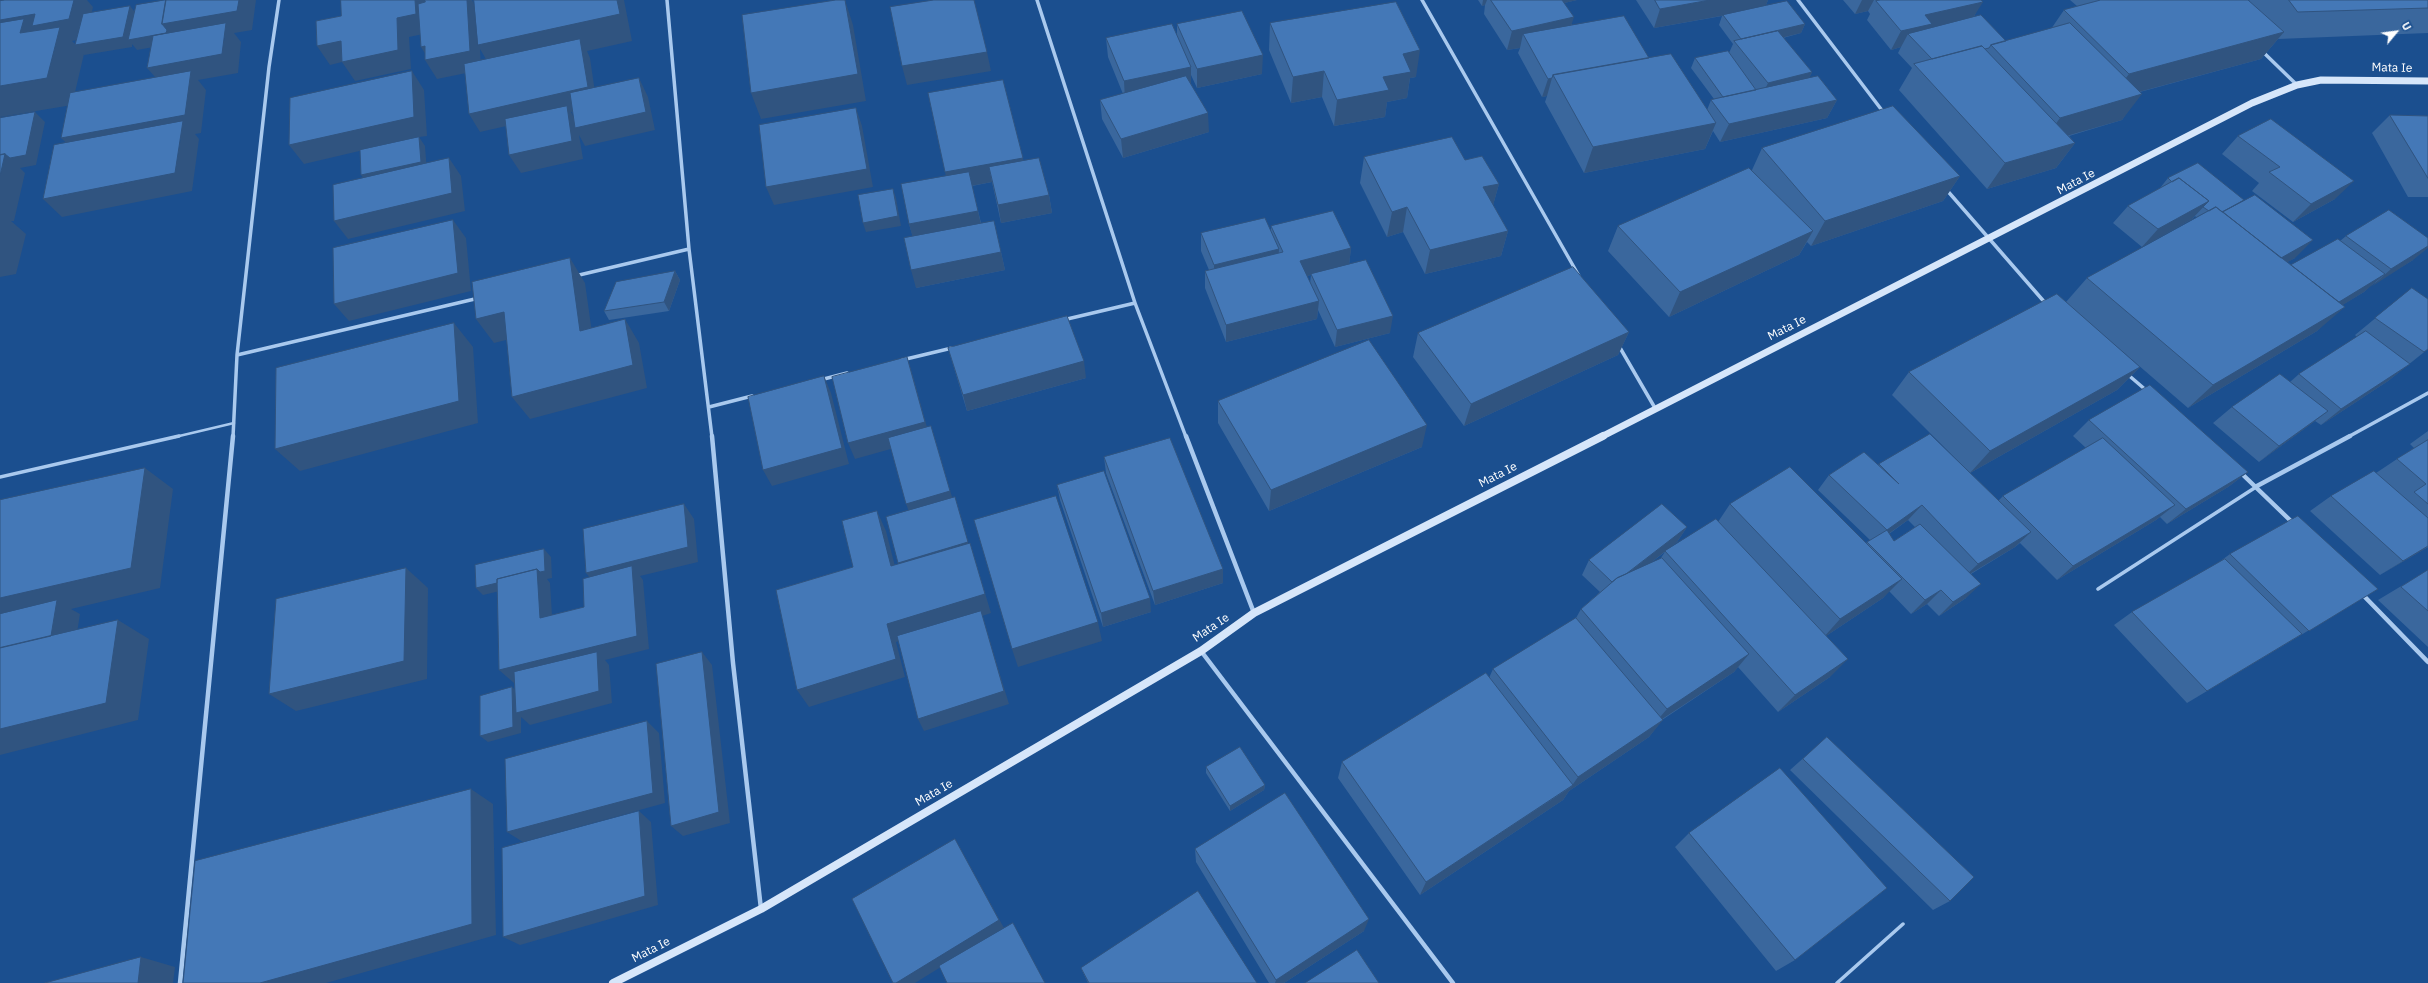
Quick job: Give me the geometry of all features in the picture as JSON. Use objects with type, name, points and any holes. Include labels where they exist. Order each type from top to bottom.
[{"type":"street","points":[[180,983],[234,423],[237,355],[269,67],[279,0]]},
{"type":"street","points":[[667,0],[689,249],[709,407],[733,663],[761,909]]},
{"type":"street","points":[[1038,0],[1135,303],[1254,613]]},
{"type":"street","points":[[1422,0],[1584,284]]},
{"type":"street","points":[[1798,0],[1886,115]]},
{"type":"street","points":[[2259,48],[2297,85]]},
{"type":"street","name":"Mata Ie","points":[[613,983],[761,909],[1200,651],[1254,613],[1655,408],[1988,241],[2252,103],[2297,85],[2321,80],[2352,79],[2428,81]]},
{"type":"street","points":[[1940,181],[1988,241],[2049,306]]},
{"type":"street","points":[[566,278],[689,249]]},
{"type":"street","points":[[237,355],[482,297]]},
{"type":"street","points":[[1058,322],[1135,303]]},
{"type":"street","points":[[1615,339],[1655,408]]},
{"type":"street","points":[[895,361],[957,346]]},
{"type":"street","points":[[2122,369],[2152,395]]},
{"type":"street","points":[[818,380],[856,371]]},
{"type":"street","points":[[2257,486],[2428,393]]},
{"type":"street","points":[[709,407],[756,395]]},
{"type":"street","points":[[2235,467],[2257,486],[2296,526]]},
{"type":"street","points":[[2356,588],[2428,662]]},
{"type":"street","points":[[1200,651],[1454,983]]},
{"type":"lane","points":[[0,477],[234,423]]},
{"type":"lane","points":[[2098,589],[2257,486]]},
{"type":"lane","points":[[1838,983],[1903,924]]},
{"type":"building","points":[[74,0],[69,19],[32,26],[35,14],[0,20],[0,1]]},
{"type":"building","points":[[166,0],[239,0],[237,11],[162,24]]},
{"type":"building","points":[[166,0],[162,24],[167,30],[166,33],[128,40],[136,5]]},
{"type":"building","points":[[341,0],[415,0],[416,14],[397,18],[398,50],[342,62],[341,41],[317,46],[316,21],[341,16]]},
{"type":"building","points":[[425,0],[467,0],[470,51],[425,60],[425,46],[421,47],[418,4],[425,2]]},
{"type":"building","points":[[474,0],[617,0],[620,14],[478,45]]},
{"type":"building","points":[[836,0],[845,0],[858,74],[751,93],[742,15]]},
{"type":"building","points":[[934,0],[974,0],[987,52],[902,66],[890,7]]},
{"type":"building","points":[[1491,0],[1562,0],[1574,17],[1512,31]]},
{"type":"building","points":[[1655,0],[1710,0],[1660,9]]},
{"type":"building","points":[[1981,0],[1983,2],[1925,15],[1932,24],[1901,31],[1876,1]]},
{"type":"building","points":[[2101,0],[2248,0],[2284,32],[2129,74],[2064,10]]},
{"type":"building","points":[[2289,0],[2428,0],[2428,8],[2298,12]]},
{"type":"building","points":[[1787,1],[1805,24],[1741,39],[1723,15]]},
{"type":"building","points":[[1396,2],[1420,50],[1403,54],[1411,72],[1383,77],[1389,90],[1337,100],[1324,71],[1293,77],[1270,23]]},
{"type":"building","points":[[130,6],[123,37],[75,45],[83,14]]},
{"type":"building","points":[[1242,11],[1263,55],[1197,69],[1177,24]]},
{"type":"building","points":[[1981,15],[2006,41],[1991,45],[1989,48],[1985,49],[1982,46],[1932,59],[1908,34]]},
{"type":"building","points":[[1624,16],[1649,58],[1553,75],[1552,78],[1548,79],[1523,34]]},
{"type":"building","points":[[24,19],[20,33],[60,27],[47,78],[0,86],[0,23]]},
{"type":"building","points":[[226,23],[222,54],[147,68],[153,36]]},
{"type":"building","points":[[2070,23],[2142,94],[2060,118],[1991,45]]},
{"type":"building","points":[[1172,24],[1191,67],[1124,81],[1106,38]]},
{"type":"building","points":[[1778,31],[1812,72],[1768,83],[1734,41]]},
{"type":"building","points":[[580,39],[588,87],[469,114],[464,64]]},
{"type":"building","points":[[1982,46],[2075,143],[2005,163],[1914,64]]},
{"type":"building","points":[[1728,51],[1756,90],[1723,97],[1695,58]]},
{"type":"building","points":[[1671,54],[1716,123],[1593,147],[1553,75]]},
{"type":"building","points":[[191,71],[185,115],[61,138],[70,93]]},
{"type":"building","points":[[412,71],[414,117],[289,145],[290,98]]},
{"type":"building","points":[[1186,76],[1208,113],[1121,139],[1100,100]]},
{"type":"building","points":[[1818,76],[1837,100],[1729,124],[1711,100]]},
{"type":"building","points":[[639,78],[646,112],[575,128],[570,93]]},
{"type":"building","points":[[1003,80],[1023,158],[945,172],[928,93]]},
{"type":"building","points":[[567,106],[572,141],[509,155],[505,119]]},
{"type":"building","points":[[1893,106],[1960,176],[1825,221],[1762,148]]},
{"type":"building","points":[[856,108],[867,169],[766,187],[759,125]]},
{"type":"building","points":[[35,112],[26,155],[10,158],[5,154],[0,155],[0,118]]},
{"type":"building","points":[[2390,115],[2428,116],[2428,178]]},
{"type":"building","points":[[2271,119],[2354,181],[2311,204],[2269,172],[2280,167],[2238,136]]},
{"type":"building","points":[[183,121],[175,173],[43,199],[54,145]]},
{"type":"building","points":[[419,137],[421,162],[361,175],[360,150]]},
{"type":"building","points":[[1452,137],[1465,160],[1482,156],[1499,184],[1483,187],[1508,231],[1430,250],[1407,207],[1392,212],[1364,157]]},
{"type":"building","points":[[5,154],[0,176],[0,155]]},
{"type":"building","points":[[449,158],[452,193],[334,221],[333,185]]},
{"type":"building","points":[[1039,158],[1049,195],[998,205],[989,167]]},
{"type":"building","points":[[2198,163],[2244,200],[2222,212],[2216,207],[2209,211],[2203,207],[2209,201],[2179,178],[2172,182],[2168,178]]},
{"type":"building","points":[[1749,168],[1813,231],[1680,292],[1618,226]]},
{"type":"building","points":[[969,172],[978,211],[909,224],[901,184]]},
{"type":"building","points":[[2179,178],[2209,201],[2158,229],[2128,206]]},
{"type":"building","points":[[893,189],[898,216],[863,223],[858,195]]},
{"type":"building","points":[[2255,195],[2313,240],[2281,258],[2223,212]]},
{"type":"building","points":[[2216,207],[2345,307],[2213,385],[2087,278]]},
{"type":"building","points":[[2389,210],[2428,238],[2428,246],[2391,269],[2346,236]]},
{"type":"building","points":[[1333,211],[1351,248],[1300,261],[1319,301],[1226,325],[1205,271],[1283,252],[1271,226]]},
{"type":"building","points":[[1265,218],[1279,249],[1214,265],[1201,233]]},
{"type":"building","points":[[453,220],[458,273],[334,304],[333,248]]},
{"type":"building","points":[[994,221],[1001,252],[911,270],[904,238]]},
{"type":"building","points":[[2338,239],[2385,274],[2339,302],[2291,265]]},
{"type":"building","points":[[570,258],[580,331],[625,319],[633,365],[512,397],[504,312],[476,319],[472,282]]},
{"type":"building","points":[[1366,260],[1393,316],[1337,330],[1311,274]]},
{"type":"building","points":[[1573,267],[1629,332],[1471,404],[1418,333]]},
{"type":"building","points":[[675,271],[664,302],[604,311],[616,282]]},
{"type":"building","points":[[2412,288],[2428,299],[2428,349],[2424,352],[2375,318]]},
{"type":"building","points":[[2057,294],[2140,367],[1990,451],[1909,372]]},
{"type":"building","points":[[1067,316],[1084,361],[963,395],[948,348]]},
{"type":"building","points":[[454,323],[459,401],[275,449],[276,368]]},
{"type":"building","points":[[2366,331],[2410,364],[2341,409],[2299,374]]},
{"type":"building","points":[[1369,340],[1427,425],[1271,490],[1218,401]]},
{"type":"building","points":[[907,357],[925,422],[848,443],[832,377]]},
{"type":"building","points":[[2280,374],[2328,411],[2279,446],[2232,407]]},
{"type":"building","points":[[824,376],[842,448],[763,470],[748,397]]},
{"type":"building","points":[[2150,385],[2248,472],[2186,509],[2089,420]]},
{"type":"building","points":[[931,426],[950,491],[906,504],[888,438]]},
{"type":"building","points":[[1930,434],[2031,532],[1978,564],[1922,505],[1887,530],[1829,475],[1864,452],[1899,484],[1879,464]]},
{"type":"building","points":[[1170,438],[1223,569],[1153,591],[1104,457]]},
{"type":"building","points":[[2103,438],[2175,505],[2073,566],[2003,496]]},
{"type":"building","points":[[2428,440],[2428,504],[2414,492],[2426,484],[2397,459]]},
{"type":"building","points":[[1790,467],[1902,579],[1840,619],[1730,504]]},
{"type":"building","points":[[145,468],[131,568],[0,598],[0,500]]},
{"type":"building","points":[[1104,471],[1150,598],[1101,613],[1057,485]]},
{"type":"building","points":[[2374,471],[2428,518],[2428,546],[2403,561],[2331,496]]},
{"type":"building","points":[[1056,496],[1098,622],[1012,649],[974,520]]},
{"type":"building","points":[[955,497],[968,542],[898,563],[886,517]]},
{"type":"building","points":[[684,504],[688,547],[586,573],[583,529]]},
{"type":"building","points":[[1662,504],[1687,527],[1626,574],[1612,582],[1589,560]]},
{"type":"building","points":[[877,511],[891,566],[970,543],[985,594],[887,624],[896,659],[797,690],[776,590],[853,567],[842,521]]},
{"type":"building","points":[[2298,516],[2378,589],[2309,631],[2230,554]]},
{"type":"building","points":[[1716,519],[1848,659],[1795,695],[1665,551]]},
{"type":"building","points":[[1920,524],[1981,584],[1953,602],[1941,590],[1925,600],[1867,542],[1887,530],[1894,541]]},
{"type":"building","points":[[544,549],[545,571],[540,572],[537,569],[497,579],[497,583],[476,588],[475,565]]},
{"type":"building","points":[[1662,558],[1749,654],[1667,709],[1581,609],[1617,578]]},
{"type":"building","points":[[2225,559],[2302,634],[2207,691],[2132,612]]},
{"type":"building","points":[[632,566],[637,636],[499,670],[497,579],[537,569],[540,618],[584,607],[583,579]]},
{"type":"building","points":[[406,568],[404,661],[269,694],[276,599]]},
{"type":"building","points":[[2428,570],[2428,611],[2401,587]]},
{"type":"building","points":[[57,600],[51,636],[0,648],[0,614]]},
{"type":"building","points":[[981,611],[1004,691],[918,719],[897,636]]},
{"type":"building","points":[[1576,618],[1663,720],[1578,777],[1493,669]]},
{"type":"building","points":[[118,620],[106,703],[0,729],[0,648]]},
{"type":"building","points":[[597,652],[599,691],[516,713],[514,672]]},
{"type":"building","points":[[702,652],[719,812],[671,826],[656,664]]},
{"type":"building","points":[[1486,673],[1573,785],[1426,882],[1342,762]]},
{"type":"building","points":[[512,687],[513,727],[480,736],[480,696]]},
{"type":"building","points":[[647,721],[653,793],[507,832],[505,759]]},
{"type":"building","points":[[1827,737],[1974,877],[1950,901],[1803,759]]},
{"type":"building","points":[[1240,747],[1265,785],[1230,806],[1206,767]]},
{"type":"building","points":[[1780,768],[1887,888],[1795,960],[1689,833]]},
{"type":"building","points":[[471,789],[472,924],[260,983],[183,983],[195,861]]},
{"type":"building","points":[[1285,793],[1369,919],[1276,980],[1195,849]]},
{"type":"building","points":[[639,811],[645,896],[503,937],[502,848]]},
{"type":"building","points":[[955,839],[999,920],[896,983],[893,983],[852,899]]},
{"type":"building","points":[[1198,891],[1257,983],[1089,983],[1081,968]]},
{"type":"building","points":[[1013,923],[1045,983],[947,983],[939,966]]},
{"type":"building","points":[[1357,950],[1379,983],[1305,983]]},
{"type":"building","points":[[141,957],[138,983],[45,983]]}]
